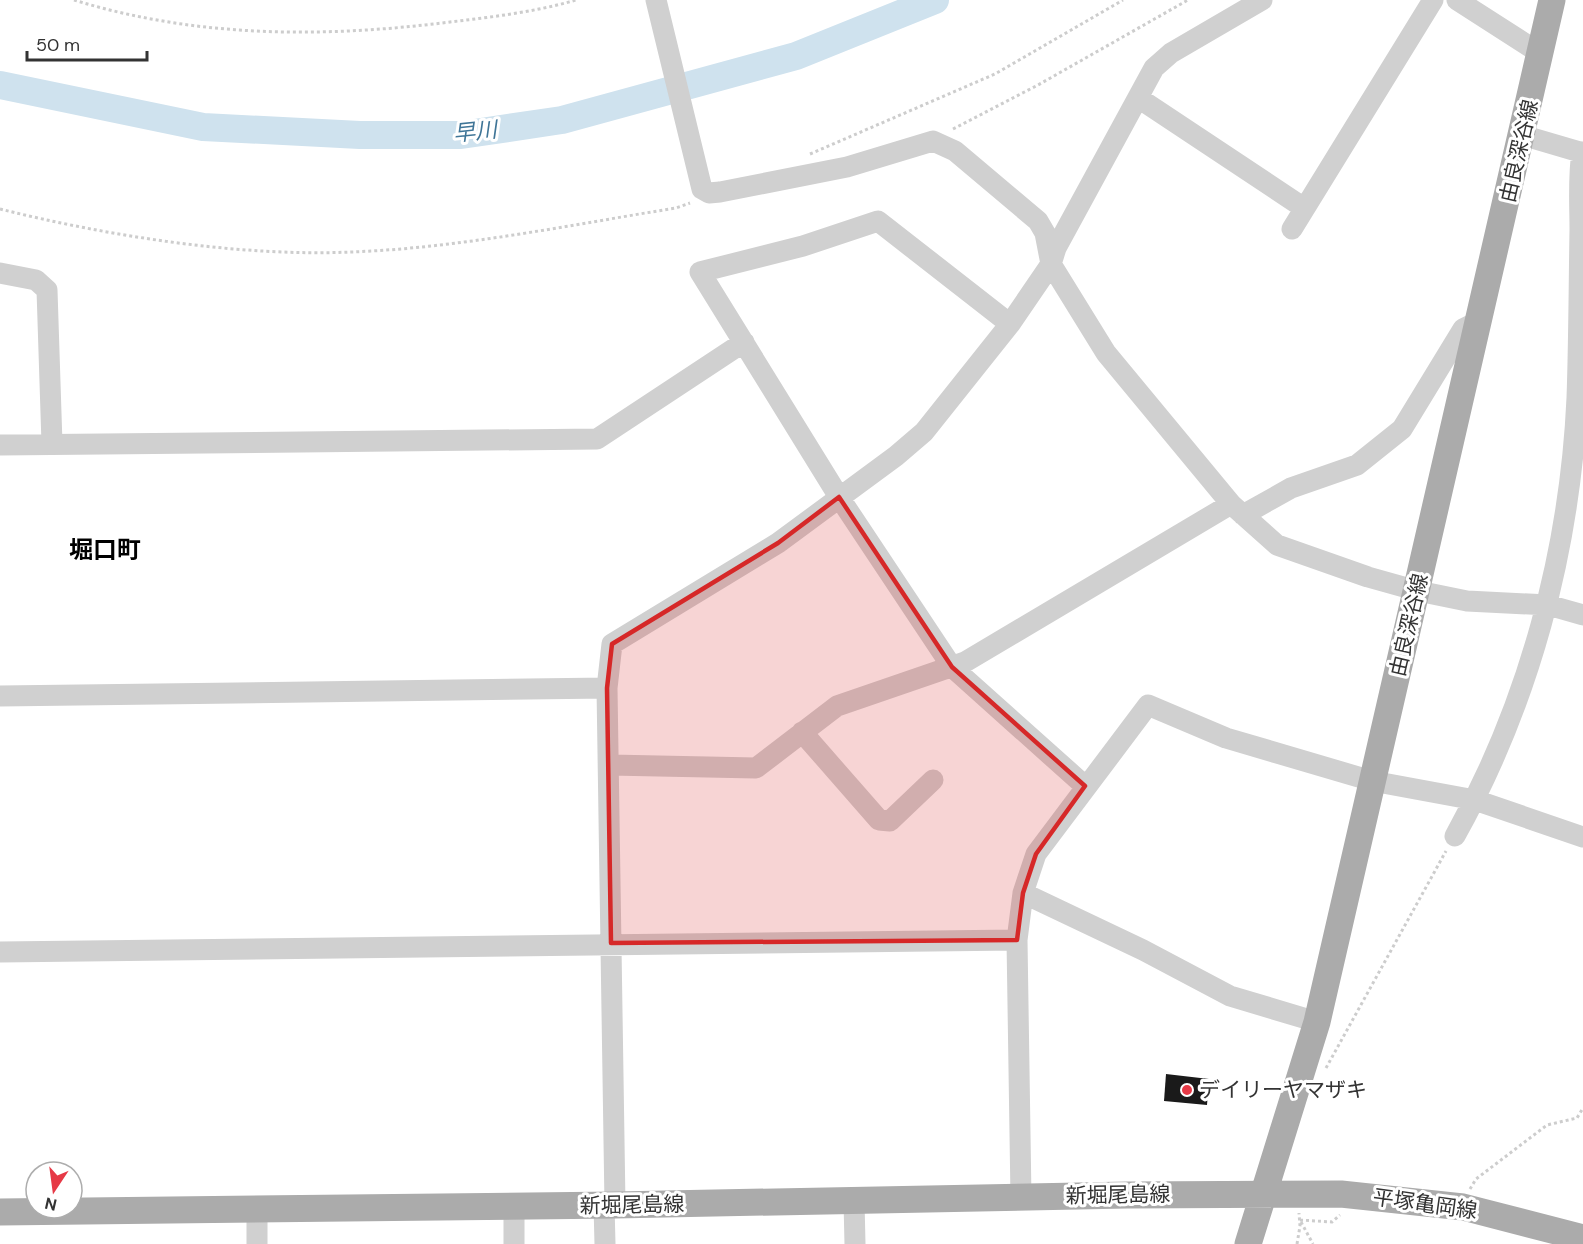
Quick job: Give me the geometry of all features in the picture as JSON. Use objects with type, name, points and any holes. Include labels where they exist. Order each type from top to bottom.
[{"type":"main road","name":"由良深谷線","points":[[1248,1244],[1317,1022],[1418,591],[1552,0]]},
{"type":"main road","name":"新堀尾島線","points":[[0,1212],[514,1207],[1264,1193]]},
{"type":"main road","name":"平塚亀岡線","points":[[1264,1193],[1386,1197],[1463,1207],[1583,1238]]},
{"type":"street","points":[[656,0],[702,189],[709,192],[720,192],[847,167],[933,141],[956,152],[1038,221],[1045,233],[1051,264],[1106,353],[1237,510],[1277,546],[1368,577],[1418,591],[1467,600],[1548,605],[1583,615]]},
{"type":"street","points":[[605,1244],[610,1205],[610,765],[607,688],[612,644],[778,543],[924,432],[1010,324],[1051,264],[1056,248],[1155,68],[1171,53],[1262,0]]},
{"type":"street","points":[[1292,229],[1433,0]]},
{"type":"street","points":[[1457,0],[1541,54]]},
{"type":"street","points":[[1140,99],[1304,207]]},
{"type":"street","points":[[1455,836],[1475,800],[1525,680],[1548,605],[1570,470],[1580,375],[1583,152],[1522,135]]},
{"type":"street","points":[[1010,324],[878,221],[803,246],[700,272],[839,497],[952,667],[1085,786]]},
{"type":"street","points":[[0,273],[36,280],[47,290],[52,444]]},
{"type":"street","points":[[610,765],[756,768],[837,706],[965,662],[1237,510],[1357,465],[1402,429],[1463,330],[1479,321]]},
{"type":"street","points":[[0,445],[597,439],[744,342]]},
{"type":"street","points":[[0,696],[607,688]]},
{"type":"street","points":[[1021,1198],[1017,940],[1023,893],[1036,854],[1148,705],[1226,738],[1372,781],[1475,800],[1583,837]]},
{"type":"street","points":[[802,732],[884,823],[890,821],[933,780]]},
{"type":"street","points":[[1023,893],[1143,950],[1230,996],[1317,1022]]},
{"type":"street","points":[[0,952],[1017,940]]},
{"type":"street","points":[[854,1201],[855,1244]]},
{"type":"street","points":[[514,1207],[514,1244]]},
{"type":"street","points":[[257,1209],[257,1244]]},
{"type":"path","points":[[74,0],[157,21],[254,33],[350,32],[414,26],[506,15],[576,0]]},
{"type":"path","points":[[803,157],[836,145],[995,74],[1123,0]]},
{"type":"path","points":[[933,141],[1188,0]]},
{"type":"path","points":[[0,209],[91,228],[197,244],[274,251],[351,252],[415,247],[544,230],[676,208]]},
{"type":"path","points":[[1324,1073],[1455,836]]},
{"type":"path","points":[[1463,1207],[1476,1179],[1547,1125],[1577,1118],[1583,1108]]},
{"type":"path","points":[[1577,1118],[1583,1123]]},
{"type":"path","points":[[1297,1244],[1299,1210]]},
{"type":"path","points":[[1300,1220],[1312,1244]]},
{"type":"highlighted area","points":[[839,497],[952,667],[1085,786],[1036,854],[1023,893],[1017,940],[611,943],[607,688],[612,644],[778,543]]},
{"type":"building","name":"デイリーヤマザキ","points":[[1166,1074],[1209,1079],[1207,1105],[1164,1101]]},
{"type":"waterway","name":"早川","points":[[0,85],[203,127],[360,135],[461,135],[562,120],[796,56],[935,0]]},
{"type":"place","name":"デイリーヤマザキ","points":[[1187,1090]]},
{"type":"district","name":"堀口町","points":[[105,550]]}]
